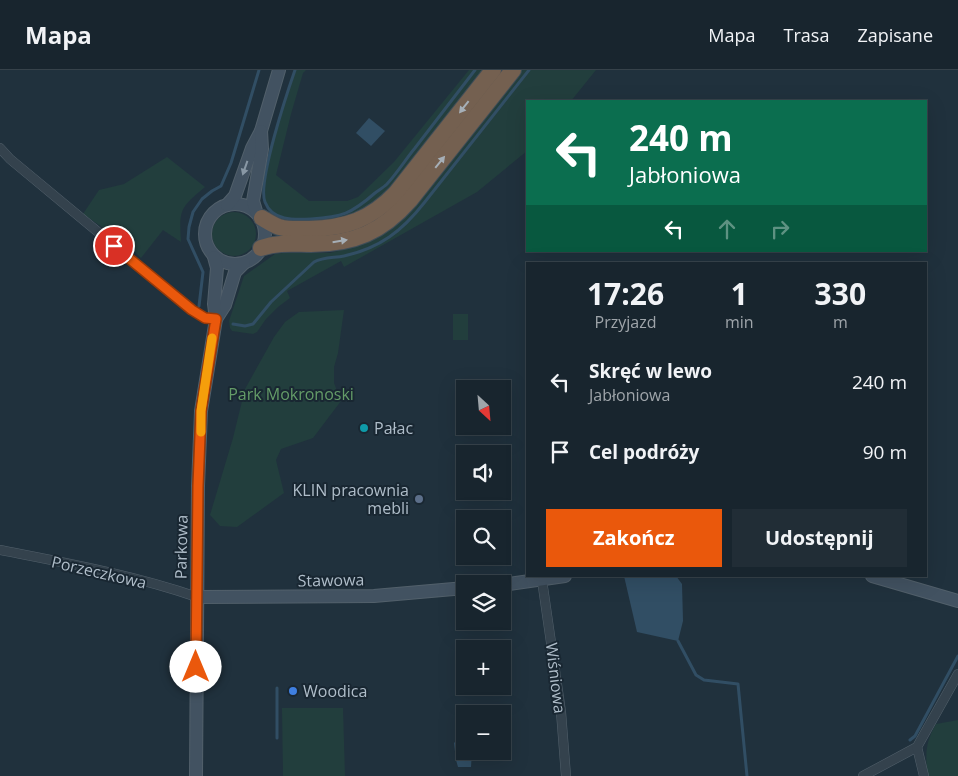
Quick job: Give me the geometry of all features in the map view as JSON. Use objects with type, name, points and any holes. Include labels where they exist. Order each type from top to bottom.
[{"type":"highway","points":[[259,214],[277,226],[322,229],[352,223],[377,211],[396,193],[493,70]]},
{"type":"highway","points":[[261,248],[276,244],[340,242],[369,234],[379,228],[399,212],[410,200],[513,70]]},
{"type":"main road","points":[[261,131],[262,149],[253,201],[266,228],[266,239],[256,256],[244,263],[230,264],[222,262],[214,257],[206,245],[205,234],[208,222],[215,213],[227,205],[235,196],[252,148],[261,131],[279,70]]},
{"type":"main road","points":[[227,205],[235,203],[246,204],[259,214]]},
{"type":"main road","name":"Parkowa","points":[[196,776],[198,486],[201,411],[216,319],[214,304],[217,268],[214,257]]},
{"type":"main road","name":"Parkowa","points":[[216,319],[225,305],[235,272],[244,263]]},
{"type":"main road","points":[[511,584],[559,577]]},
{"type":"main road","points":[[875,577],[958,601]]},
{"type":"main road","name":"Stawowa","points":[[197,597],[374,596],[456,589]]},
{"type":"street","points":[[0,148],[10,159],[160,285],[205,318],[216,319]]},
{"type":"street","name":"Porzeczkowa","points":[[0,550],[120,575],[197,597]]},
{"type":"street","name":"Wiśniowa","points":[[542,580],[561,712],[566,776]]},
{"type":"street","points":[[864,776],[917,747],[958,674]]},
{"type":"street","points":[[917,747],[924,776]]},
{"type":"green space","points":[[296,70],[306,70],[303,73],[291,114],[276,175],[309,201],[347,201],[358,197],[394,162],[469,70],[487,70],[395,186],[376,203],[346,219],[294,223],[294,218],[282,217],[275,214],[269,208],[265,194],[269,160],[274,139]]},
{"type":"green space","points":[[522,70],[596,70],[572,100],[526,100],[526,152],[477,192],[344,267],[341,261],[287,291],[290,298],[266,319],[257,332],[253,334],[232,331],[230,328],[229,321],[244,276],[275,254],[330,253],[361,245],[387,232],[407,215]]},
{"type":"green space","points":[[167,157],[205,187],[190,200],[183,210],[180,222],[181,242],[163,230],[141,258],[127,244],[83,214],[99,190],[124,184]]},
{"type":"green space","points":[[238,212],[250,218],[255,225],[255,243],[250,250],[243,255],[230,256],[222,253],[215,246],[212,230],[215,222],[222,215]]},
{"type":"green space","name":"Park Mokronoski","points":[[344,310],[338,353],[334,367],[334,383],[341,401],[313,438],[281,449],[276,460],[284,493],[237,527],[220,526],[210,515],[233,438],[245,389],[274,337],[285,322],[299,312]]},
{"type":"green space","points":[[453,314],[468,314],[468,340],[453,340]]},
{"type":"green space","points":[[282,708],[343,708],[345,776],[283,776]]},
{"type":"green space","points":[[958,720],[958,776],[928,776],[927,749],[936,724]]},
{"type":"water","points":[[369,118],[385,131],[371,146],[356,133]]},
{"type":"water","points":[[624,577],[677,577],[682,584],[683,621],[678,641],[637,632]]},
{"type":"water","points":[[456,741],[456,760],[454,743]]},
{"type":"water","points":[[456,760],[471,760],[471,767],[458,767]]},
{"type":"waterway","points":[[199,306],[203,272],[188,239],[189,227],[193,212],[202,199],[221,186],[231,163],[259,70]]},
{"type":"waterway","points":[[295,70],[274,138],[265,177],[264,192],[265,202],[273,213],[284,218],[298,219],[331,217],[346,213],[359,206],[386,185],[475,70]]},
{"type":"waterway","points":[[233,324],[245,326],[253,324],[271,302],[317,260],[357,253],[379,243],[399,230],[416,213],[529,70]]},
{"type":"waterway","points":[[678,641],[696,675],[704,680],[738,684],[747,776]]},
{"type":"waterway","points":[[910,740],[915,736],[958,656]]},
{"type":"waterway","points":[[277,688],[277,738]]},
{"type":"slow traffic","points":[[201,432],[201,411],[212,338]]},
{"type":"place","name":"Pałac","points":[[364,428]]},
{"type":"place","name":"KLIN pracownia mebli","points":[[419,499]]},
{"type":"place","name":"Woodica","points":[[293,691]]},
{"type":"route","points":[[114,246],[192,310],[205,318],[216,319],[201,411],[198,486],[196,667]]}]
